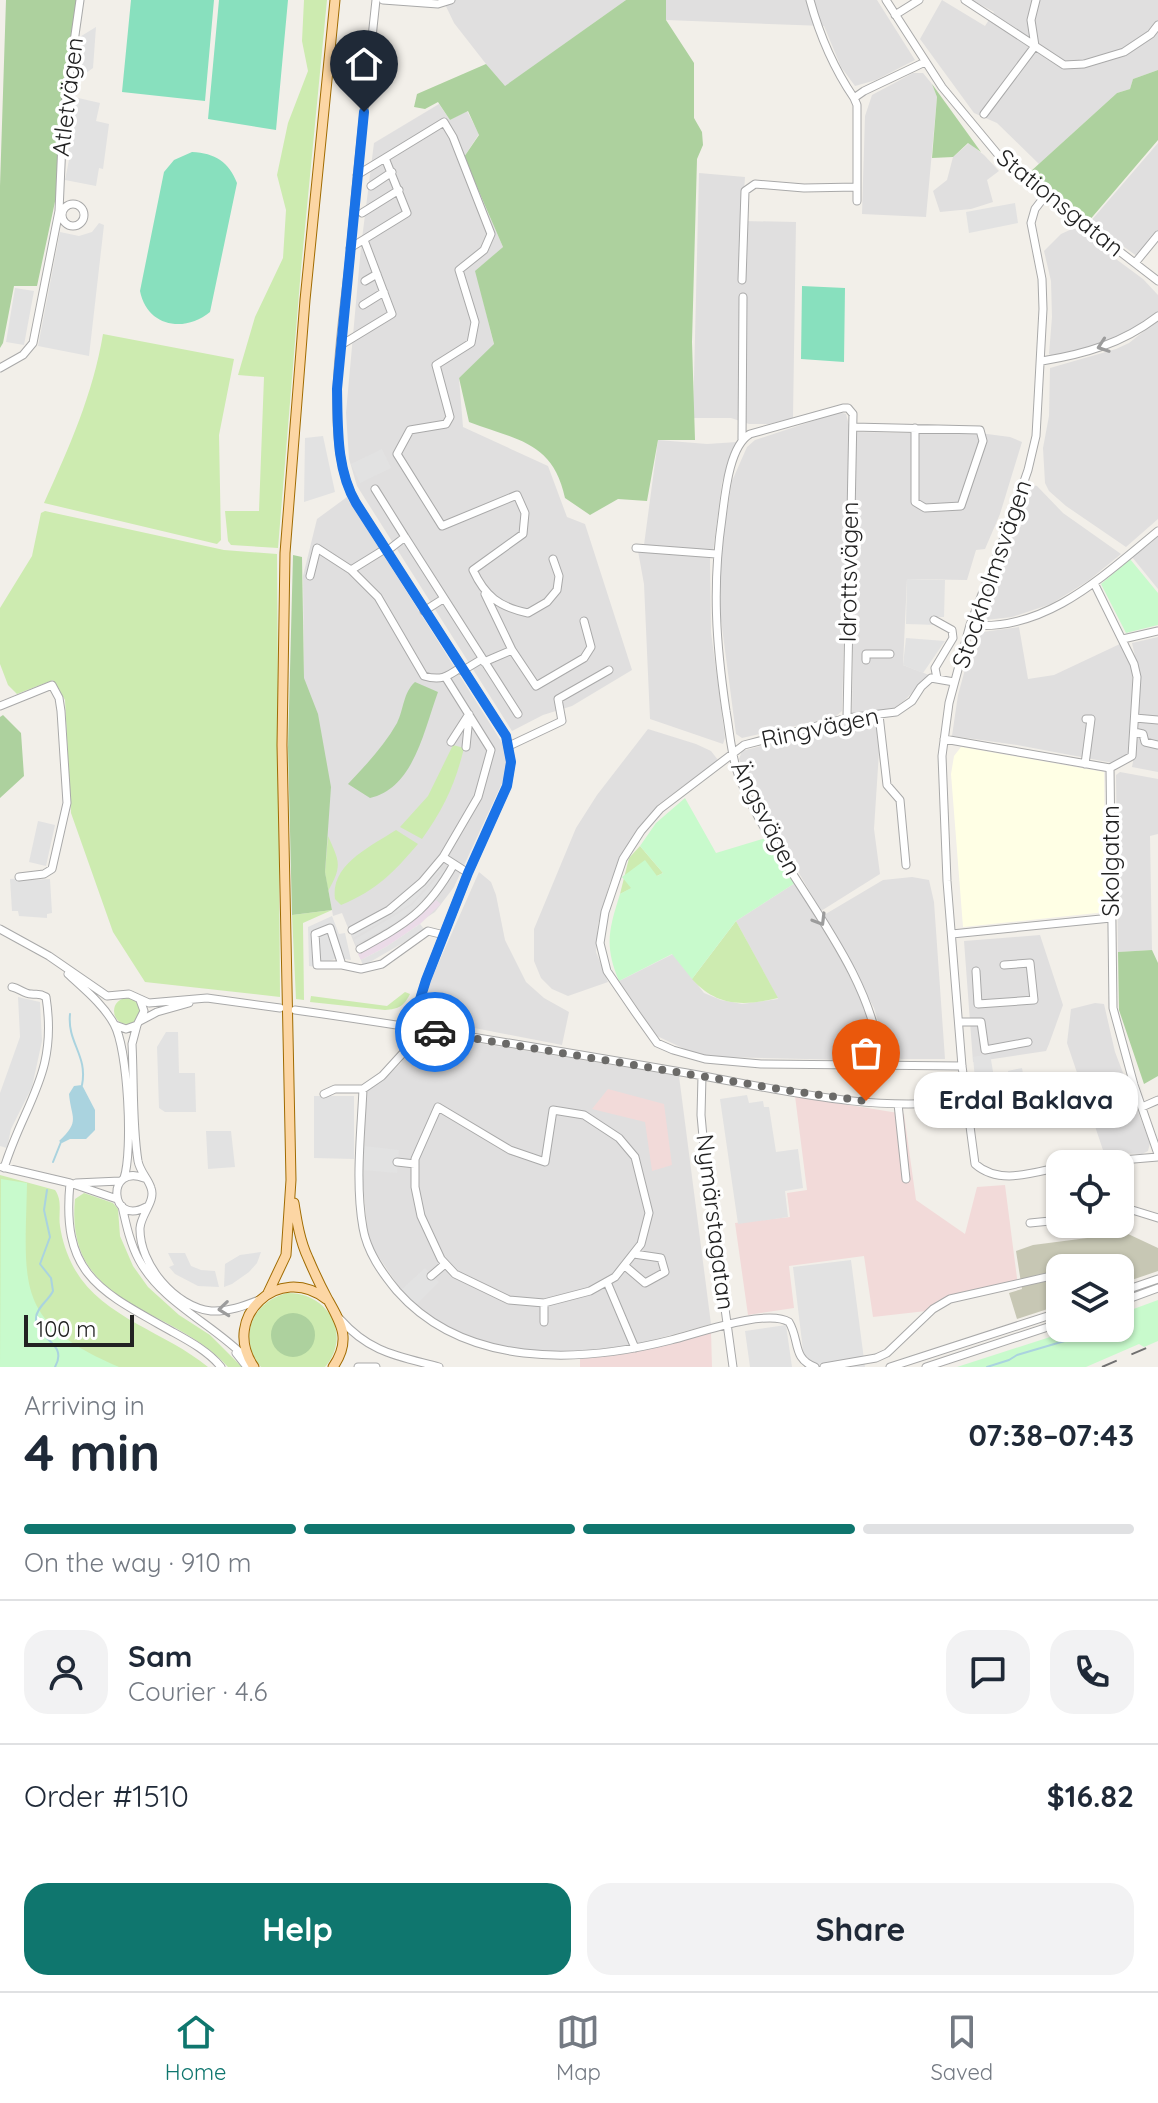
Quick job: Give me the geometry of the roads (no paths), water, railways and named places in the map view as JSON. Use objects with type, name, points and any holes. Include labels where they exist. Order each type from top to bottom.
[{"type":"main road","points":[[268,1293],[286,1255],[291,1180],[282,745],[285,553],[305,300],[335,0]]},
{"type":"main road","points":[[291,1180],[301,1240],[340,1319],[343,1342],[333,1367]]},
{"type":"main road","points":[[250,1365],[244,1343],[245,1324],[259,1300],[268,1293],[300,1287],[329,1301]]},
{"type":"street","name":"Atletvägen","points":[[0,368],[23,355],[33,343],[57,222],[63,119],[80,0]]},
{"type":"street","points":[[324,1094],[335,1089],[363,1089],[382,1076],[403,1053],[468,873],[507,786],[511,762],[506,736],[348,490],[342,469],[338,416],[341,345],[376,0]]},
{"type":"street","points":[[383,0],[438,4],[451,0]]},
{"type":"street","points":[[810,0],[824,47],[857,105],[857,201]]},
{"type":"street","name":"Stationsgatan","points":[[886,0],[955,105],[997,154],[1045,196],[1158,281]]},
{"type":"street","points":[[895,15],[919,0]]},
{"type":"street","points":[[965,0],[1057,63],[1071,66],[1124,52],[1151,34],[1158,25]]},
{"type":"street","points":[[984,114],[1035,46],[1031,20],[1036,0]]},
{"type":"street","points":[[854,98],[925,62]]},
{"type":"street","points":[[357,175],[444,122],[453,137],[491,234],[484,250],[459,270],[475,322],[471,343],[436,365],[450,417],[446,424],[410,430],[397,454],[442,526],[517,495],[525,513],[523,534],[473,570],[512,650],[536,686],[584,658],[591,647],[584,621]]},
{"type":"street","points":[[350,248],[407,213],[385,158]]},
{"type":"street","points":[[371,186],[392,172]]},
{"type":"street","points":[[742,280],[745,191],[755,184],[804,188],[857,187]]},
{"type":"street","points":[[362,213],[399,190]]},
{"type":"street","points":[[57,222],[77,225],[83,220],[84,213],[60,193]]},
{"type":"street","name":"Stockholmsvägen","points":[[1045,196],[1035,209],[1031,223],[1043,294],[1036,436],[1028,470],[970,625],[954,682],[944,739],[942,786],[962,1066],[975,1164],[986,1173],[1000,1177],[1046,1169]]},
{"type":"street","points":[[70,226],[64,223],[62,212],[69,205],[77,205]]},
{"type":"street","points":[[1135,263],[1158,235]]},
{"type":"street","points":[[341,345],[392,314],[364,240]]},
{"type":"street","points":[[365,281],[377,274]]},
{"type":"street","points":[[363,305],[384,292]]},
{"type":"street","name":"Ängsvägen","points":[[743,297],[742,439],[727,482],[716,554],[721,680],[733,752],[739,776],[765,826],[844,959],[870,1012],[878,1036],[881,1063]]},
{"type":"street","points":[[1042,361],[1103,347],[1158,316]]},
{"type":"street","points":[[742,439],[750,434],[843,408],[851,410],[853,427],[915,428],[980,430],[983,441],[961,506],[925,508],[915,502],[915,428]]},
{"type":"street","name":"Idrottsvägen","points":[[847,718],[853,427]]},
{"type":"street","points":[[375,489],[518,714]]},
{"type":"street","points":[[970,625],[991,627],[1048,612],[1094,583],[1158,531]]},
{"type":"street","points":[[351,570],[405,537]]},
{"type":"street","points":[[310,576],[317,548],[351,570],[378,597],[424,676],[437,680],[446,678],[512,650]]},
{"type":"street","points":[[636,548],[716,554]]},
{"type":"street","points":[[481,588],[494,600],[528,613],[547,602],[557,590],[559,576],[553,559]]},
{"type":"street","points":[[944,739],[1110,768],[1132,756],[1137,677],[1123,639],[1094,583]]},
{"type":"street","points":[[424,611],[443,599]]},
{"type":"street","name":"Ringvägen","points":[[934,620],[952,630],[953,638],[935,668],[937,678],[926,680],[903,708],[752,741],[733,752],[660,809],[623,859],[605,912],[600,943],[607,971],[657,1043],[673,1050],[705,1059],[761,1064],[962,1066]]},
{"type":"street","points":[[1123,639],[1158,631]]},
{"type":"street","points":[[866,660],[866,654],[890,654]]},
{"type":"street","points":[[509,746],[562,721],[558,699],[609,670]]},
{"type":"street","points":[[352,930],[389,910],[422,882],[443,857],[478,797],[491,750],[446,678]]},
{"type":"street","points":[[937,678],[954,682]]},
{"type":"street","points":[[0,706],[52,685],[61,711],[67,803],[52,869],[44,874],[19,877]]},
{"type":"street","points":[[451,742],[469,714]]},
{"type":"street","points":[[466,747],[469,714]]},
{"type":"street","points":[[879,715],[887,785],[900,800],[906,865]]},
{"type":"street","points":[[1135,718],[1158,720]]},
{"type":"street","points":[[1085,764],[1091,719],[1086,719]]},
{"type":"street","points":[[1134,732],[1143,734],[1145,742],[1158,745]]},
{"type":"street","name":"Skolgatan","points":[[1110,768],[1113,1008],[1158,1155]]},
{"type":"street","points":[[443,857],[468,873]]},
{"type":"street","points":[[360,949],[404,925],[437,894],[454,864]]},
{"type":"street","points":[[952,934],[1111,918]]},
{"type":"street","points":[[342,965],[330,928],[315,934],[317,965],[361,969],[382,964],[428,931],[444,935]]},
{"type":"street","points":[[0,929],[49,956],[107,996],[129,994],[155,1003],[207,998],[280,1008]]},
{"type":"street","points":[[49,956],[109,1014],[115,1025],[125,1072],[128,1116],[127,1163],[116,1190],[133,1248],[150,1277],[167,1295],[213,1328],[250,1365]]},
{"type":"street","points":[[976,971],[978,1004],[1034,1000],[1030,963],[1004,965]]},
{"type":"street","points":[[12,987],[46,997],[49,1038],[42,1079],[2,1167],[70,1183],[134,1211],[146,1207]]},
{"type":"street","points":[[109,1014],[111,1003],[119,995]]},
{"type":"street","points":[[115,1025],[126,1029],[157,1012],[207,998]]},
{"type":"street","points":[[140,1000],[144,1011],[132,1044],[138,1162],[152,1192],[141,1217],[143,1245],[156,1272],[171,1290],[189,1304],[210,1311],[231,1310],[259,1300]]},
{"type":"street","points":[[295,1010],[791,1091],[898,1104],[931,1105],[965,1100]]},
{"type":"street","points":[[959,1022],[981,1022],[985,1050],[1028,1042]]},
{"type":"street","name":"Nymärstagatan","points":[[702,1076],[701,1115],[706,1170],[733,1367]]},
{"type":"street","points":[[363,1089],[359,1170],[363,1227],[369,1250],[385,1276],[415,1313],[432,1327],[459,1342],[498,1354],[575,1357],[638,1347],[728,1324],[783,1319],[792,1328],[797,1353],[804,1362],[815,1367]]},
{"type":"street","points":[[1142,1107],[1158,1100]]},
{"type":"street","points":[[898,1104],[906,1179]]},
{"type":"street","points":[[438,1107],[510,1150],[545,1162],[553,1110],[584,1115],[619,1138],[635,1157],[649,1213],[641,1244],[625,1266],[607,1282],[590,1291],[544,1303],[509,1300],[455,1274],[445,1264],[421,1216],[415,1187],[415,1164],[438,1107]]},
{"type":"street","points":[[1134,1158],[1158,1155]]},
{"type":"street","points":[[397,1162],[415,1164]]},
{"type":"street","points":[[70,1183],[122,1180],[132,1175],[144,1178]]},
{"type":"street","points":[[70,1183],[67,1209],[69,1235],[79,1260],[91,1278],[113,1299],[197,1347],[221,1367]]},
{"type":"street","points":[[1134,1211],[1158,1218]]},
{"type":"street","points":[[1030,1223],[1046,1221]]},
{"type":"street","points":[[625,1266],[645,1283],[665,1272],[661,1258],[634,1254]]},
{"type":"street","points":[[431,1276],[445,1264]]},
{"type":"street","points":[[824,1367],[876,1358],[887,1353],[933,1309],[950,1299],[1046,1277]]},
{"type":"street","points":[[1134,1287],[1158,1279]]},
{"type":"street","points":[[607,1282],[638,1347]]},
{"type":"street","points":[[1134,1297],[1158,1288]]},
{"type":"street","points":[[544,1303],[544,1322]]},
{"type":"street","points":[[890,1367],[1046,1317]]},
{"type":"street","points":[[340,1319],[358,1338],[380,1352],[439,1367]]},
{"type":"street","points":[[926,1367],[1046,1328]]},
{"type":"street","points":[[358,1367],[376,1367]]},
{"type":"water","points":[[82,1085],[95,1110],[95,1130],[86,1139],[70,1139],[62,1143],[59,1141],[72,1124],[69,1094],[74,1086]]},
{"type":"waterway","points":[[70,1014],[71,1033],[82,1065],[82,1085]]},
{"type":"waterway","points":[[53,1162],[61,1142]]},
{"type":"waterway","points":[[47,1190],[44,1210],[50,1237],[40,1264],[51,1278],[53,1291],[36,1318],[37,1325],[58,1352],[55,1367]]},
{"type":"waterway","points":[[987,1367],[1061,1342]]},
{"type":"railway","points":[[1102,1367],[1158,1343]]},
{"type":"place","name":"Erdal Baklava","points":[[866,1101]]}]
